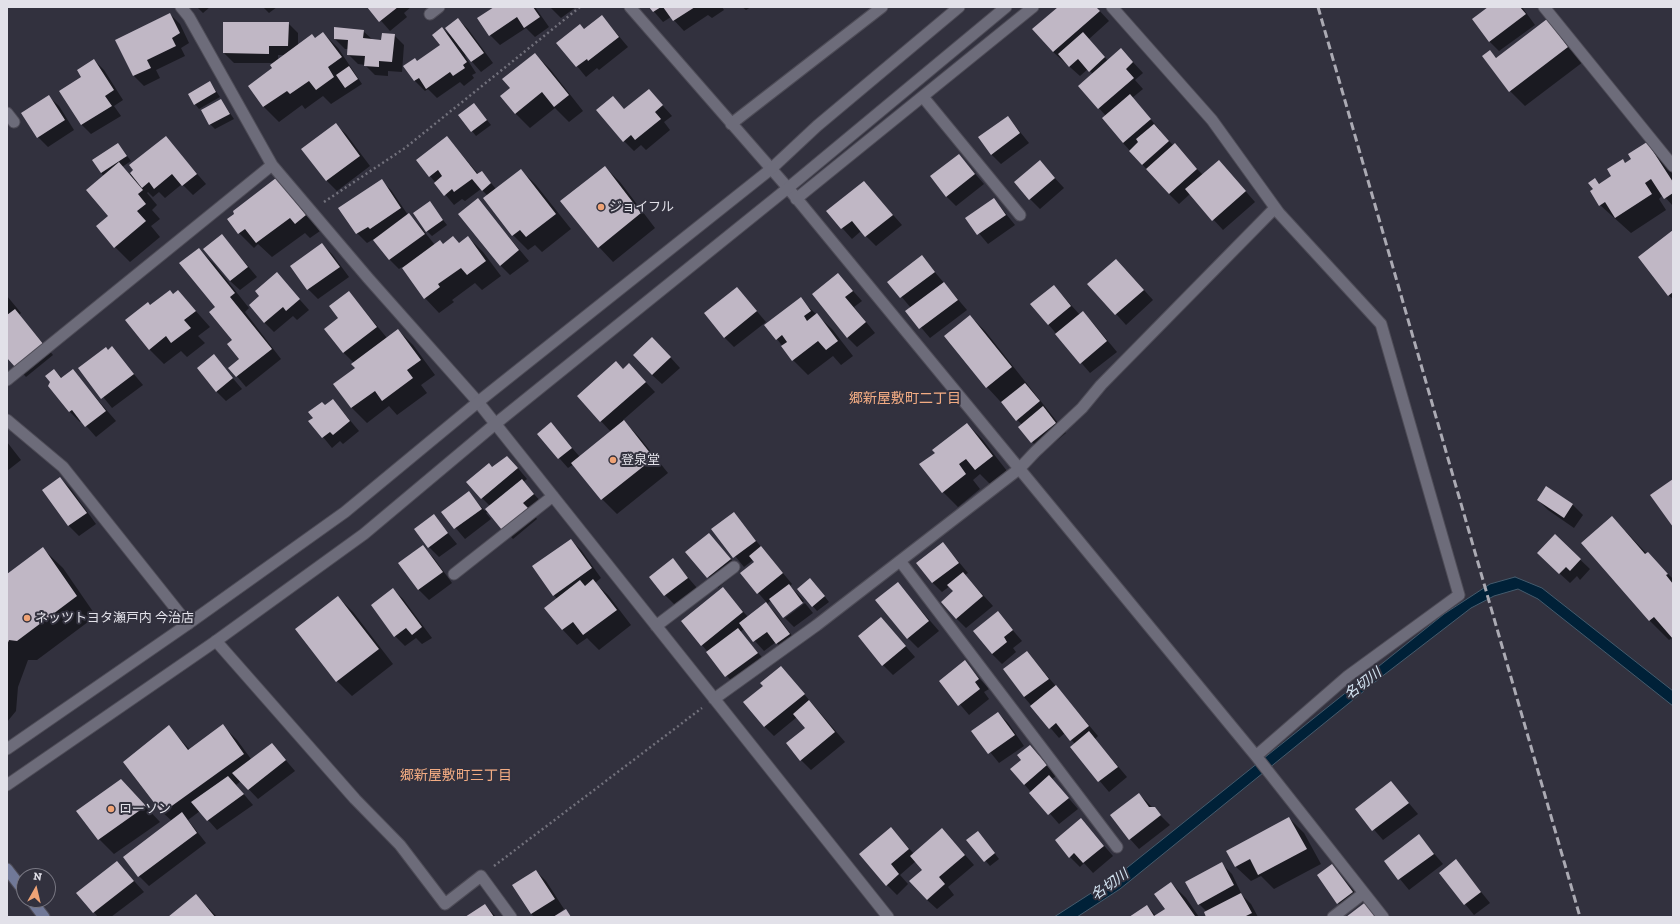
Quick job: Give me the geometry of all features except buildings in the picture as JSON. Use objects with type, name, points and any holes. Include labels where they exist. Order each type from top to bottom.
[{"type":"main road","points":[[7,869],[16,881]]},
{"type":"main road","points":[[37,908],[44,917]]},
{"type":"street","points":[[181,7],[189,17],[272,165],[368,278],[478,402],[494,425],[553,496],[888,917]]},
{"type":"street","points":[[430,14],[439,7]]},
{"type":"street","points":[[630,7],[788,188],[1256,756],[1383,917]]},
{"type":"street","points":[[731,124],[882,7]]},
{"type":"street","points":[[7,749],[188,624],[345,512],[478,402],[771,168],[817,126],[959,7]]},
{"type":"street","points":[[7,785],[216,641],[364,534],[494,425],[788,188],[1006,7]]},
{"type":"street","points":[[796,199],[1033,7]]},
{"type":"street","points":[[1112,7],[1212,120],[1275,208],[1381,324],[1459,595],[1348,676],[1256,756]]},
{"type":"street","points":[[1544,7],[1673,166]]},
{"type":"street","points":[[922,97],[1020,215]]},
{"type":"street","points":[[7,113],[14,122]]},
{"type":"street","points":[[8,377],[272,165]]},
{"type":"street","points":[[714,699],[817,625],[1020,469],[1035,452],[1082,408],[1101,384],[1275,208]]},
{"type":"street","points":[[7,420],[63,467],[188,624]]},
{"type":"street","points":[[454,574],[553,496]]},
{"type":"street","points":[[900,561],[1117,847]]},
{"type":"street","points":[[656,626],[734,567]]},
{"type":"street","points":[[216,641],[355,799],[400,845],[445,904],[481,876],[511,917]]},
{"type":"street","points":[[1333,917],[1364,892]]},
{"type":"path","points":[[310,211],[405,148],[580,7]]},
{"type":"path","points":[[481,876],[714,699]]},
{"type":"water","name":"名切川","points":[[1515,577],[1542,588],[1673,691],[1673,706],[1538,599],[1518,589],[1494,596],[1471,608],[1380,678],[1120,889],[1077,917],[1054,917],[1113,879],[1444,614],[1490,584]]},
{"type":"railway","points":[[1318,7],[1580,917]]},
{"type":"place","name":"ジョイフル","points":[[601,207]]},
{"type":"place","name":"登泉堂","points":[[613,460]]},
{"type":"place","name":"ネッツトヨタ瀬戸内 今治店","points":[[27,618]]},
{"type":"place","name":"ローソン","points":[[111,809]]},
{"type":"district","name":"郷新屋敷町二丁目","points":[[905,399]]},
{"type":"district","name":"郷新屋敷町三丁目","points":[[456,776]]}]
